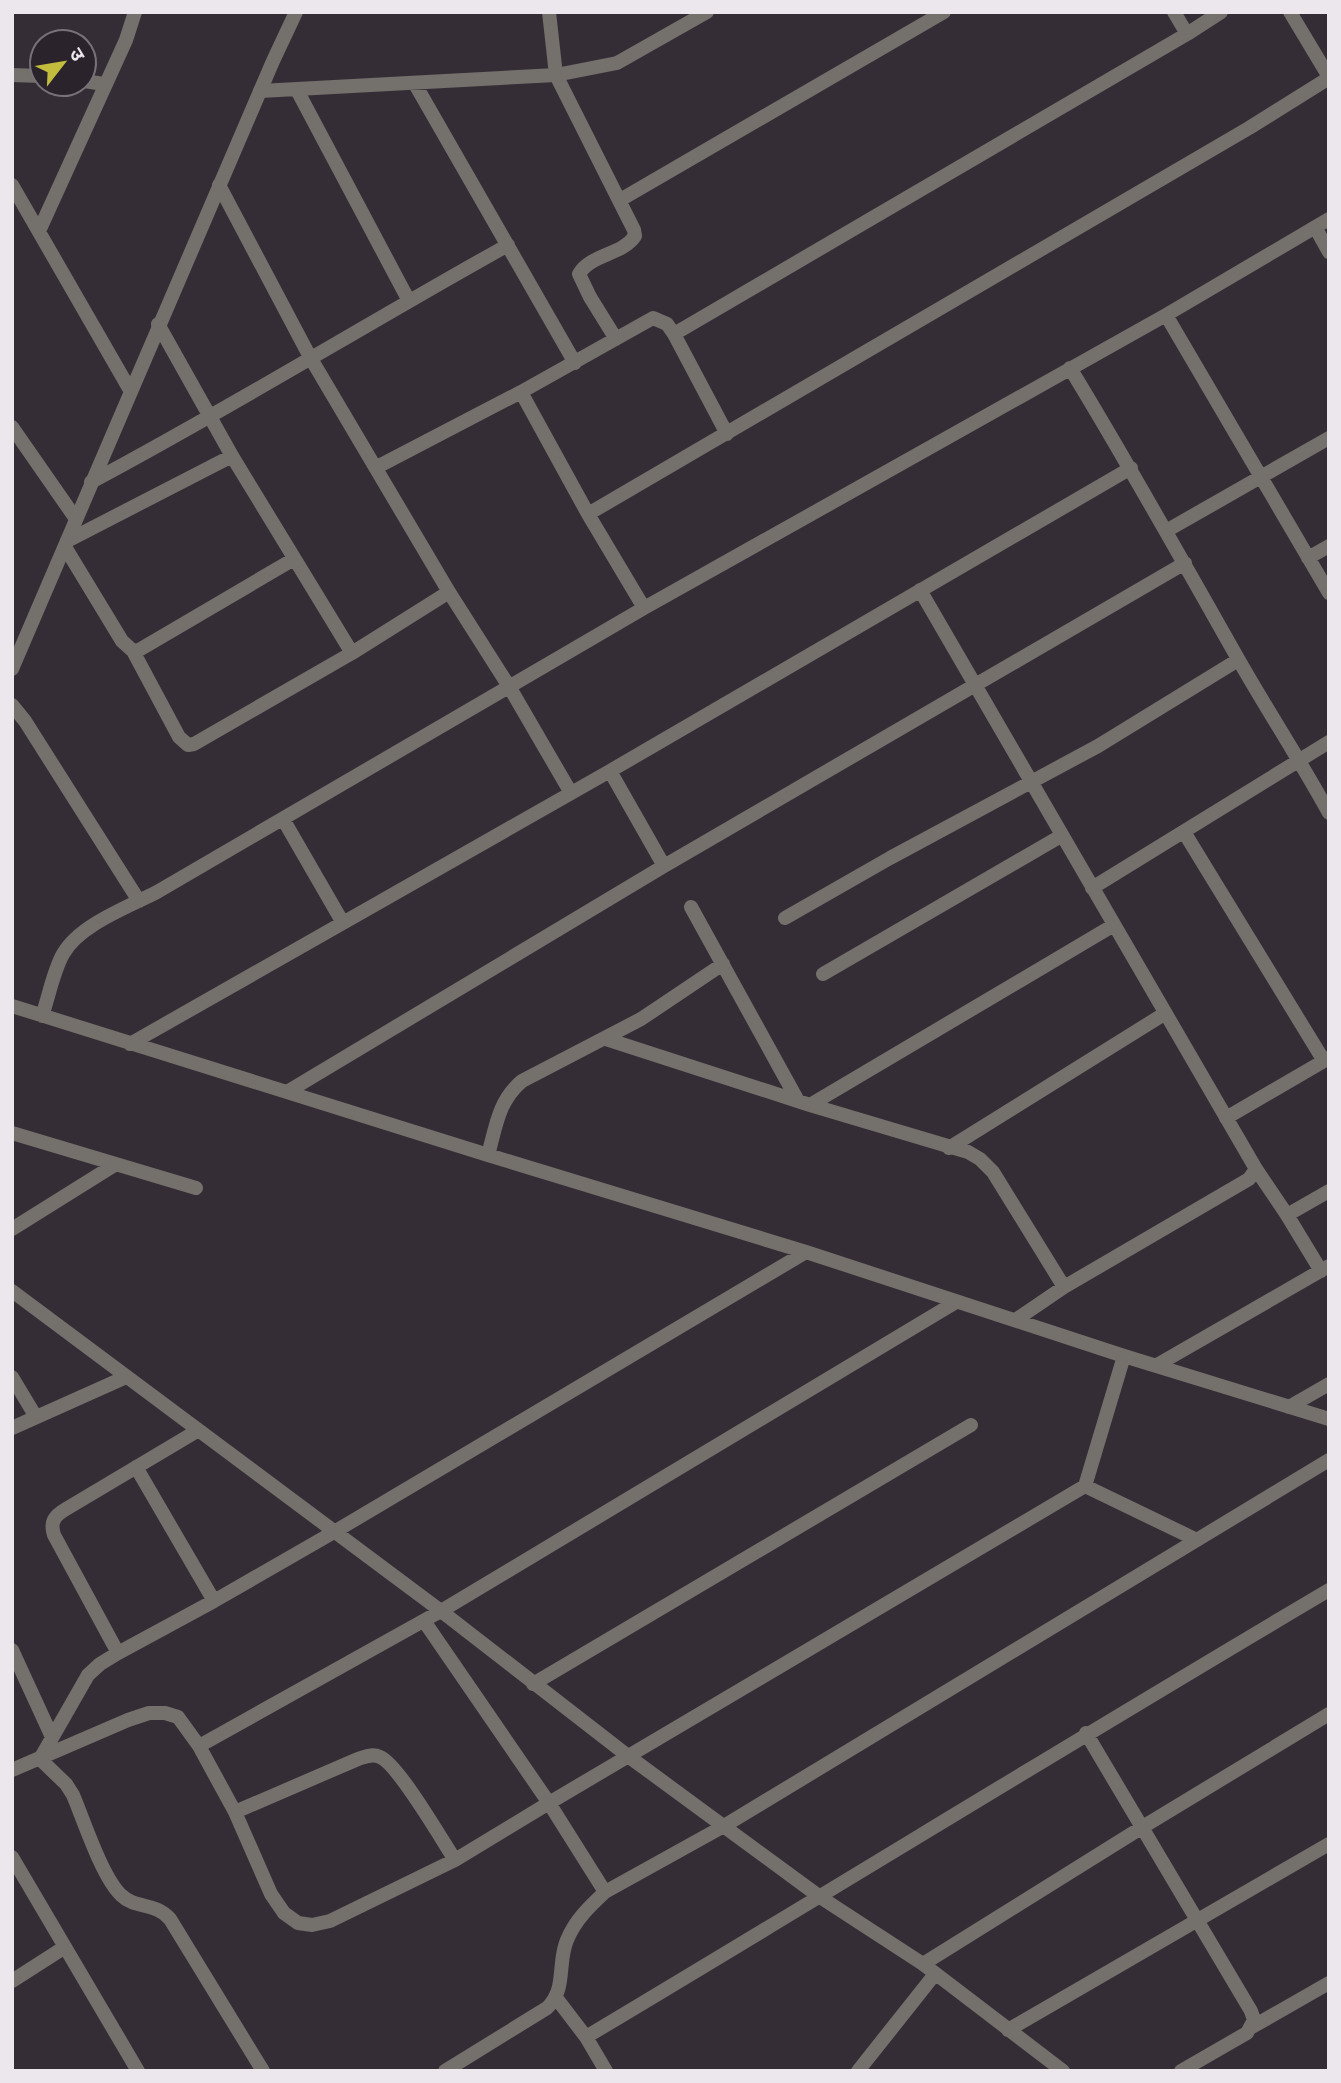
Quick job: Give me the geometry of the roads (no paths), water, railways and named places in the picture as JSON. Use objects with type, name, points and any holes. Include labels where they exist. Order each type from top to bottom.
[{"type":"street","points":[[39,231],[126,40],[135,12]]},
{"type":"street","points":[[12,669],[130,390],[296,12]]},
{"type":"street","points":[[549,12],[556,75],[620,200],[635,236],[629,244],[586,266],[579,274],[616,339]]},
{"type":"street","points":[[260,91],[556,75],[617,63],[707,12]]},
{"type":"street","points":[[620,200],[944,12]]},
{"type":"street","points":[[1174,12],[1188,34]]},
{"type":"street","points":[[674,334],[1188,34],[1221,12]]},
{"type":"street","points":[[588,514],[1249,128],[1329,77],[1290,12]]},
{"type":"street","points":[[98,84],[104,85]]},
{"type":"street","points":[[415,84],[575,363]]},
{"type":"street","points":[[297,90],[409,301]]},
{"type":"street","points":[[12,185],[130,390]]},
{"type":"street","points":[[219,185],[310,357],[571,793]]},
{"type":"street","points":[[42,1016],[63,954],[75,939],[90,927],[283,820],[645,608],[1166,315],[1329,219]]},
{"type":"street","points":[[1315,227],[1329,252]]},
{"type":"street","points":[[91,482],[508,245]]},
{"type":"street","points":[[1166,315],[1329,593]]},
{"type":"street","points":[[377,467],[575,363],[653,318],[667,324],[674,334],[727,434]]},
{"type":"street","points":[[159,324],[232,456],[352,653]]},
{"type":"street","points":[[1070,368],[1131,468],[1238,660],[1300,760],[1329,813]]},
{"type":"street","points":[[521,392],[588,514],[645,608]]},
{"type":"street","points":[[12,427],[76,519]]},
{"type":"street","points":[[1166,531],[1329,439]]},
{"type":"street","points":[[66,544],[232,456]]},
{"type":"street","points":[[130,1044],[610,771],[1131,468]]},
{"type":"street","points":[[66,544],[122,641],[133,651],[179,737],[188,745],[352,653],[449,592]]},
{"type":"street","points":[[1308,558],[1329,546]]},
{"type":"street","points":[[133,651],[139,650],[293,559]]},
{"type":"street","points":[[287,1092],[664,866],[1185,563]]},
{"type":"street","points":[[920,590],[1256,1169],[1325,1269],[1157,1366]]},
{"type":"street","points":[[785,918],[1098,746],[1238,660]]},
{"type":"street","points":[[12,705],[25,721],[139,901]]},
{"type":"street","points":[[1092,888],[1329,743]]},
{"type":"street","points":[[610,771],[664,866]]},
{"type":"street","points":[[283,820],[343,923]]},
{"type":"street","points":[[1184,832],[1326,1059],[1226,1118]]},
{"type":"street","points":[[823,974],[1061,836]]},
{"type":"street","points":[[691,907],[804,1103]]},
{"type":"street","points":[[804,1103],[1114,925]]},
{"type":"street","points":[[488,1156],[501,1107],[510,1091],[522,1081],[641,1019],[723,964]]},
{"type":"street","points":[[12,1006],[488,1156],[806,1252],[1124,1356],[1329,1419]]},
{"type":"street","points":[[949,1148],[1164,1014]]},
{"type":"street","points":[[606,1039],[968,1152],[993,1172],[1064,1287]]},
{"type":"street","points":[[12,1133],[196,1188]]},
{"type":"street","points":[[12,1229],[116,1164]]},
{"type":"street","points":[[1017,1319],[1064,1287],[1249,1179],[1256,1169]]},
{"type":"street","points":[[1287,1215],[1329,1191]]},
{"type":"street","points":[[40,1759],[88,1675],[100,1664],[334,1532],[806,1252]]},
{"type":"street","points":[[12,1291],[441,1611],[628,1756],[820,1897],[923,1964],[1063,2071]]},
{"type":"street","points":[[200,1746],[424,1621],[956,1302]]},
{"type":"street","points":[[12,1770],[149,1713],[165,1713],[178,1717],[200,1746],[235,1812],[271,1894],[284,1913],[298,1923],[312,1926],[330,1921],[455,1860],[1085,1486],[1124,1356]]},
{"type":"street","points":[[12,1377],[36,1417]]},
{"type":"street","points":[[12,1428],[125,1377]]},
{"type":"street","points":[[1289,1407],[1329,1384]]},
{"type":"street","points":[[533,1684],[971,1424]]},
{"type":"street","points":[[118,1653],[54,1535],[51,1527],[53,1520],[58,1514],[197,1431]]},
{"type":"street","points":[[446,2071],[464,2066],[557,1999],[561,1959],[567,1940],[586,1910],[606,1892],[724,1826],[1329,1460]]},
{"type":"street","points":[[136,1467],[214,1601]]},
{"type":"street","points":[[1085,1486],[1197,1539]]},
{"type":"street","points":[[586,2037],[1086,1733],[1329,1590]]},
{"type":"street","points":[[424,1621],[549,1803],[606,1892]]},
{"type":"street","points":[[12,1650],[52,1737]]},
{"type":"street","points":[[923,1964],[1329,1714]]},
{"type":"street","points":[[1086,1733],[1251,2011],[1254,2020],[1252,2027]]},
{"type":"street","points":[[235,1812],[358,1759],[369,1755],[380,1756],[398,1774],[455,1860]]},
{"type":"street","points":[[40,1759],[66,1784],[107,1874],[121,1895],[128,1900],[157,1908],[170,1919],[263,2071]]},
{"type":"street","points":[[1008,2030],[1329,1844]]},
{"type":"street","points":[[12,1857],[138,2071]]},
{"type":"street","points":[[12,1982],[65,1947]]},
{"type":"street","points":[[858,2071],[935,1974]]},
{"type":"street","points":[[1181,2071],[1329,1983]]},
{"type":"street","points":[[557,1999],[586,2037],[606,2071]]}]
